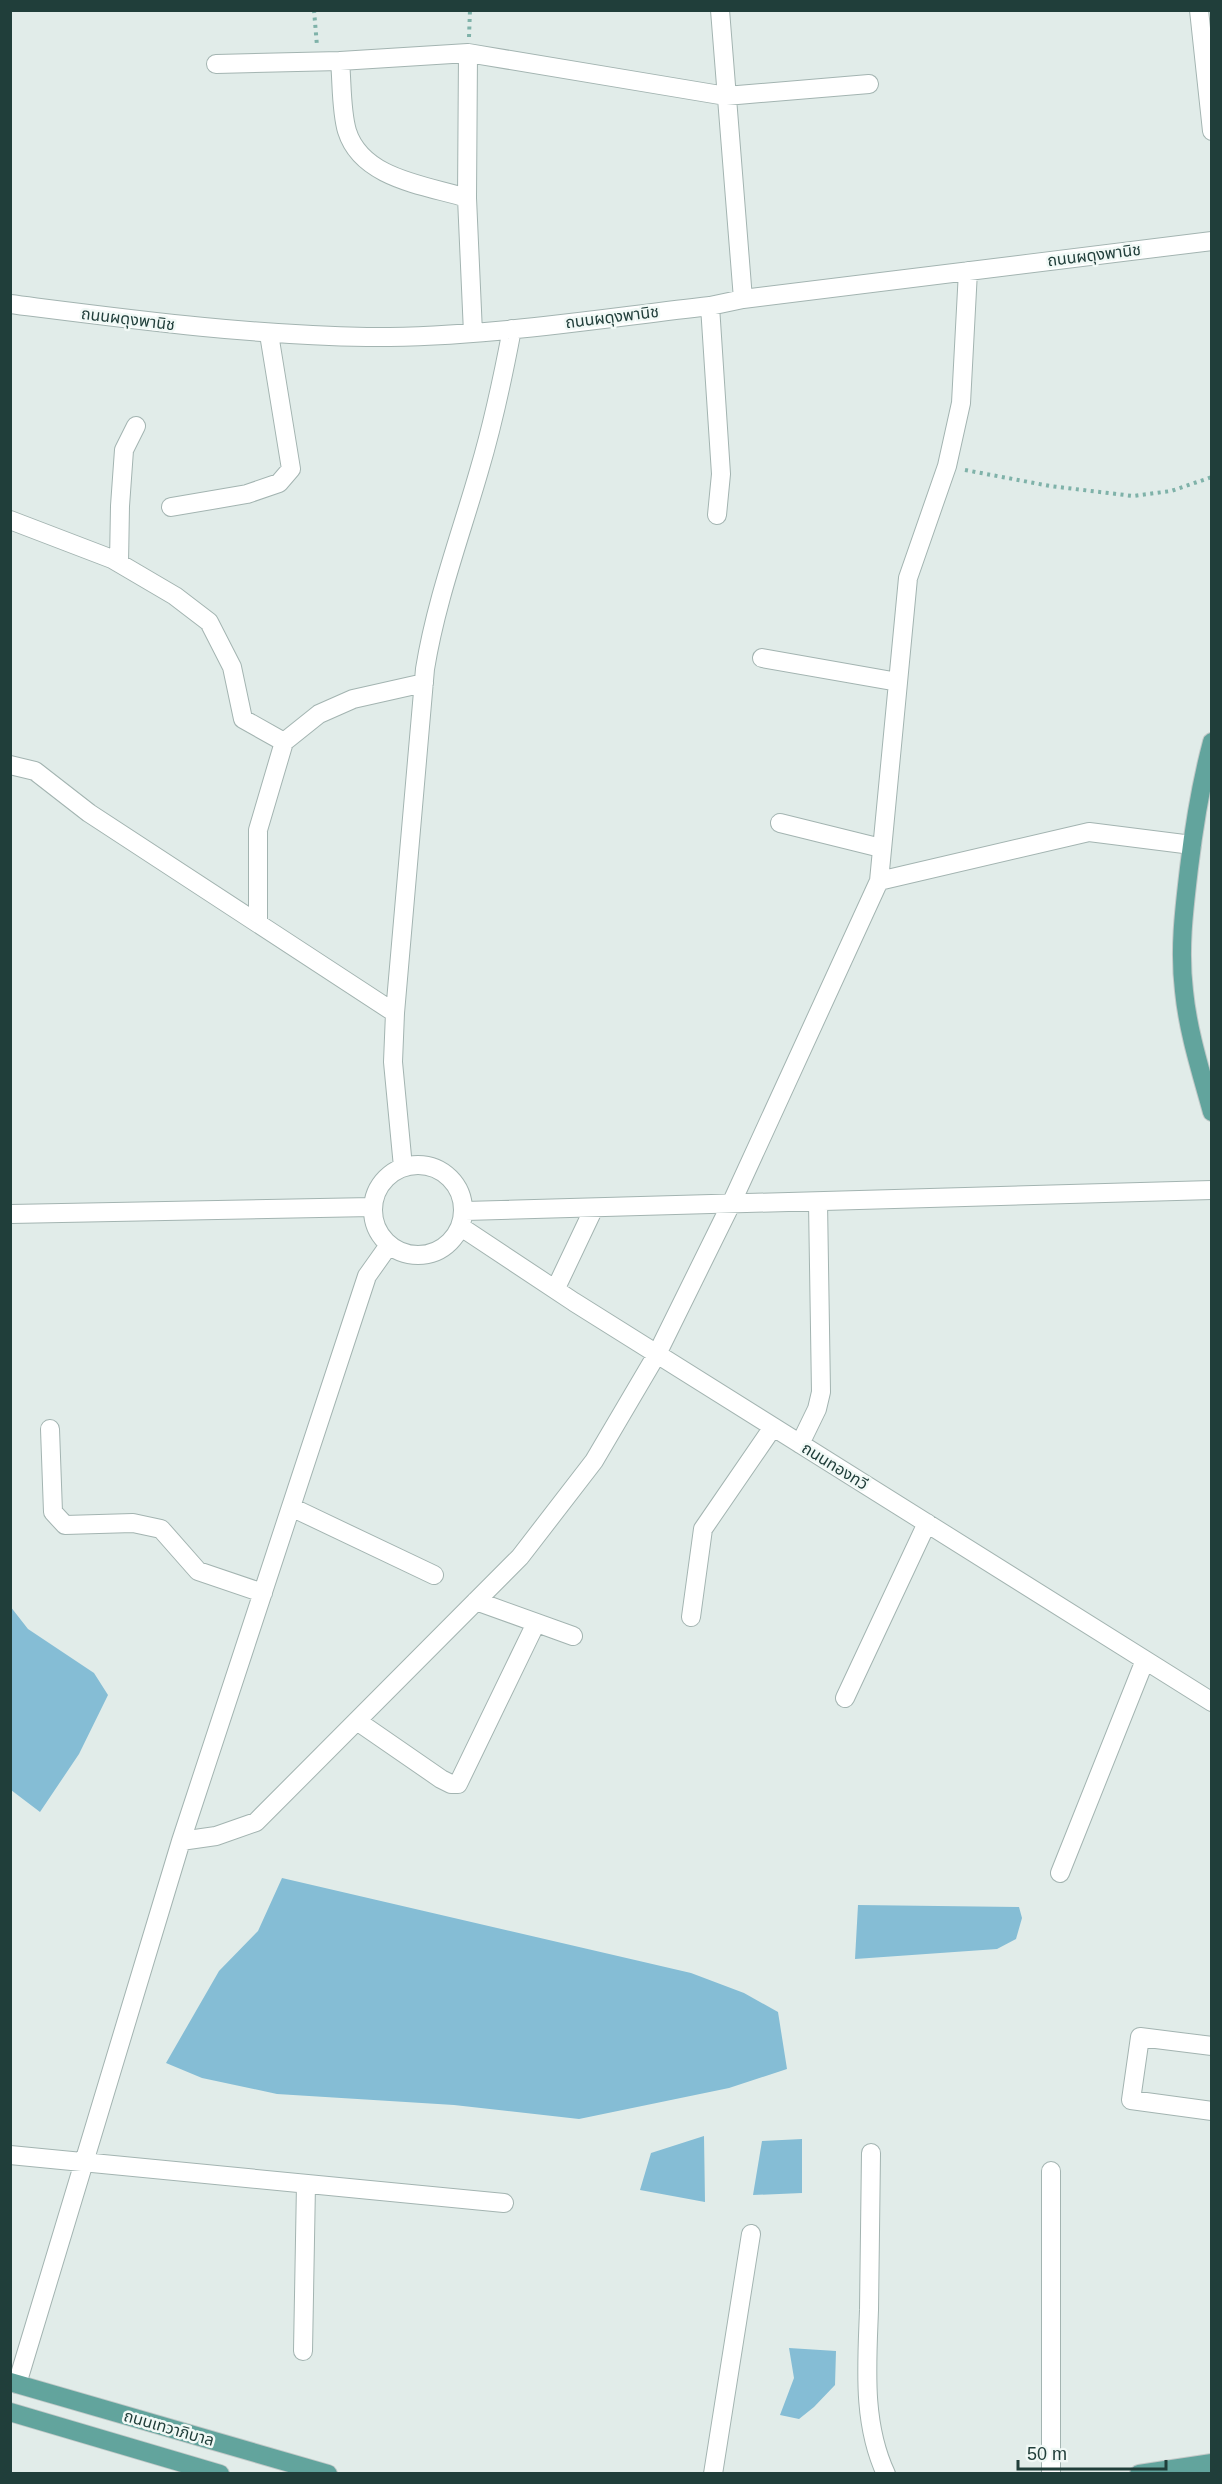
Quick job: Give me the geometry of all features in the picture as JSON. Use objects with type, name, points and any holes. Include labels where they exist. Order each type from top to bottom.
[{"type":"main road","points":[[1212,742],[1203,774],[1192,845],[1181,954],[1191,1036],[1212,1112]]},
{"type":"main road","points":[[10,2408],[14,2383]]},
{"type":"main road","name":"ถนนเทวาภิบาล","points":[[14,2383],[328,2474]]},
{"type":"main road","name":"ถนนเทวาภิบาล","points":[[10,2412],[220,2474]]},
{"type":"main road","points":[[1139,2474],[1212,2463]]},
{"type":"street","points":[[720,10],[743,299]]},
{"type":"street","points":[[1199,10],[1212,131]]},
{"type":"street","points":[[216,64],[340,62],[468,53],[726,96],[869,84]]},
{"type":"street","points":[[468,53],[467,198],[473,333]]},
{"type":"street","points":[[340,62],[348,131],[363,158],[383,173],[467,198]]},
{"type":"street","name":"ถนนผดุงพานิช","points":[[10,304],[180,326],[269,334],[369,337],[473,333],[710,306],[743,299],[1212,241]]},
{"type":"street","points":[[181,1840],[216,1836],[256,1822],[520,1557],[594,1461],[657,1354],[731,1204],[879,881],[908,578],[947,466],[961,404],[968,271]]},
{"type":"street","points":[[710,306],[721,474],[717,515]]},
{"type":"street","points":[[403,1167],[393,1062],[394,1012],[424,683],[431,630],[480,470],[501,389],[512,329]]},
{"type":"street","points":[[171,507],[247,494],[279,483],[291,469],[269,334]]},
{"type":"street","points":[[118,563],[124,450],[136,426]]},
{"type":"street","points":[[10,520],[118,563],[174,596],[208,622],[232,667],[243,719],[284,742]]},
{"type":"street","points":[[762,658],[898,682]]},
{"type":"street","points":[[258,923],[258,830],[284,742],[319,714],[353,699],[424,683]]},
{"type":"street","points":[[10,765],[35,771],[89,813],[394,1012]]},
{"type":"street","points":[[780,823],[881,848]]},
{"type":"street","points":[[879,881],[1089,832],[1192,845]]},
{"type":"street","points":[[425,1165],[440,1170],[456,1184],[463,1198],[463,1219],[455,1238],[443,1249],[428,1255],[403,1253],[389,1245],[379,1233],[374,1223],[372,1207],[376,1192],[385,1179],[403,1167],[425,1165]]},
{"type":"street","points":[[463,1219],[594,1208],[1212,1190]]},
{"type":"street","points":[[800,1444],[821,1392],[818,1202]]},
{"type":"street","points":[[10,1214],[372,1207]]},
{"type":"street","points":[[556,1288],[594,1208]]},
{"type":"street","name":"ถนนทองทวี","points":[[463,1219],[556,1288],[657,1354],[1212,1702]]},
{"type":"street","points":[[14,2383],[84,2162],[181,1840],[367,1276],[389,1245]]},
{"type":"street","points":[[691,1617],[703,1529],[773,1427]]},
{"type":"street","points":[[50,1429],[53,1512],[65,1525],[133,1523],[161,1529],[198,1571],[263,1593]]},
{"type":"street","points":[[291,1507],[434,1575]]},
{"type":"street","points":[[845,1698],[927,1523]]},
{"type":"street","points":[[476,1601],[573,1636]]},
{"type":"street","points":[[357,1721],[441,1779],[451,1784],[458,1784],[536,1623]]},
{"type":"street","points":[[1060,1873],[1145,1660]]},
{"type":"street","points":[[1212,2046],[1140,2037],[1131,2100],[1212,2110]]},
{"type":"street","points":[[871,2153],[867,2356],[869,2417],[878,2456],[886,2474]]},
{"type":"street","points":[[10,2155],[504,2203]]},
{"type":"street","points":[[1051,2171],[1051,2474]]},
{"type":"street","points":[[303,2351],[306,2184]]},
{"type":"street","points":[[713,2474],[751,2234]]},
{"type":"path","points":[[314,10],[318,62]]},
{"type":"path","points":[[468,53],[470,10]]},
{"type":"path","points":[[947,466],[1050,486],[1133,496],[1171,491],[1212,477]]},
{"type":"water","points":[[10,1606],[28,1629],[94,1673],[108,1695],[79,1754],[40,1812],[11,1790]]},
{"type":"water","points":[[282,1878],[691,1973],[744,1993],[778,2012],[787,2069],[729,2088],[579,2119],[454,2105],[277,2094],[202,2078],[166,2063],[219,1971],[258,1931]]},
{"type":"water","points":[[858,1905],[1019,1907],[1022,1918],[1016,1939],[997,1949],[855,1959]]},
{"type":"water","points":[[704,2136],[705,2202],[640,2190],[651,2153]]},
{"type":"water","points":[[802,2139],[802,2193],[753,2195],[762,2141]]},
{"type":"water","points":[[789,2348],[836,2351],[835,2385],[799,2419],[780,2415],[794,2378]]}]
